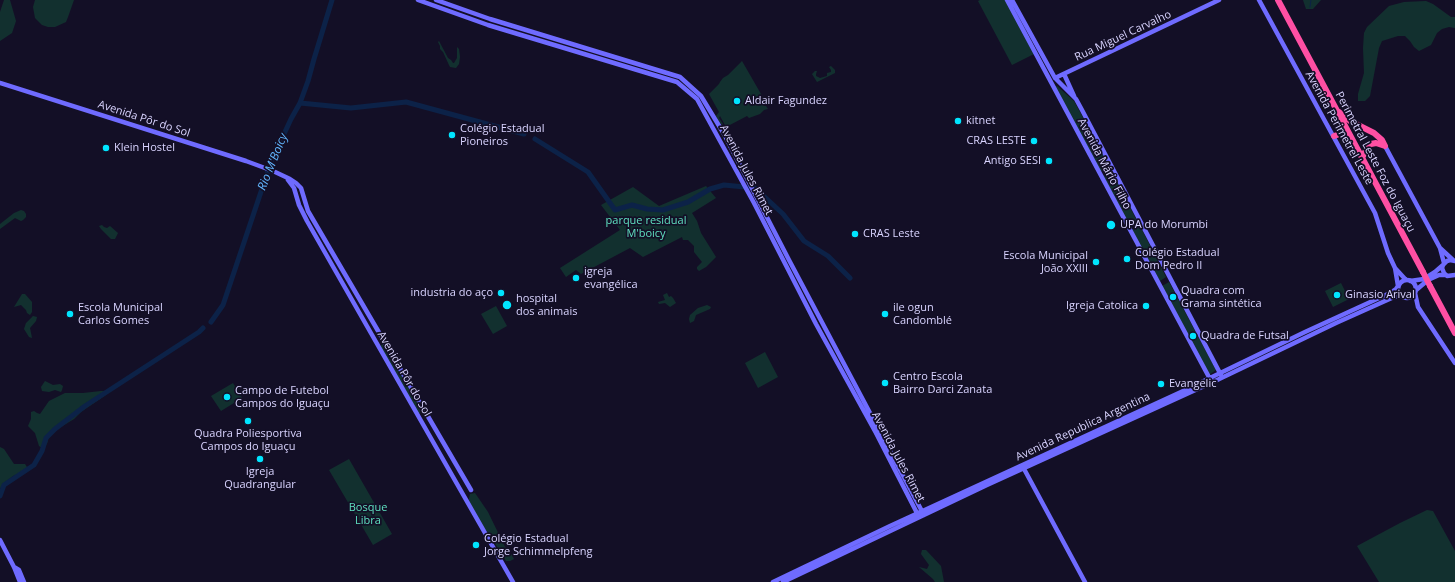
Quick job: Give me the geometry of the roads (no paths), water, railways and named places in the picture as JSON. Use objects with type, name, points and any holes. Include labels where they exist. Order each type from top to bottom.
[{"type":"highway","name":"Perimetral Leste Foz do Iguaçu","points":[[1278,0],[1455,333]]},
{"type":"highway","points":[[1337,111],[1350,121],[1374,133],[1382,140],[1385,146]]},
{"type":"highway","points":[[1334,136],[1343,133],[1346,129]]},
{"type":"highway","points":[[1362,158],[1367,148],[1371,144],[1385,146]]},
{"type":"main road","name":"Avenida Jules Rimet","points":[[418,0],[488,25],[677,82],[697,99],[754,203],[816,324],[921,514]]},
{"type":"main road","name":"Avenida Jules Rimet","points":[[436,0],[490,19],[680,77],[701,96],[724,134],[921,514]]},
{"type":"main road","name":"Avenida Mário Filho","points":[[1007,0],[1211,380]]},
{"type":"main road","name":"Avenida Mário Filho","points":[[1012,0],[1055,78],[1076,99],[1221,372]]},
{"type":"main road","name":"Rua Miguel Carvalho","points":[[1055,78],[1219,0]]},
{"type":"main road","name":"Avenida Perimetrel Leste","points":[[1259,0],[1375,212],[1388,253],[1395,268],[1398,286]]},
{"type":"main road","points":[[1064,74],[1076,99]]},
{"type":"main road","name":"Avenida Pôr do Sol","points":[[0,83],[266,168],[290,179],[301,188],[308,211],[471,490]]},
{"type":"main road","points":[[1385,146],[1440,248],[1444,264],[1443,270],[1446,274]]},
{"type":"main road","name":"Avenida Pôr do Sol","points":[[282,175],[290,181],[299,205],[512,582]]},
{"type":"main road","points":[[295,192],[301,188]]},
{"type":"main road","points":[[299,205],[305,203]]},
{"type":"main road","points":[[1440,248],[1454,260]]},
{"type":"main road","points":[[1418,307],[1403,297],[1398,291],[1398,286],[1402,281],[1420,280],[1427,277],[1447,261],[1454,260]]},
{"type":"main road","name":"Avenida Perimetrel Leste","points":[[1395,268],[1408,281]]},
{"type":"main road","points":[[1403,297],[1411,297],[1428,280],[1439,275],[1455,275]]},
{"type":"main road","points":[[1408,281],[1414,285],[1418,307],[1455,363]]},
{"type":"main road","name":"Avenida Republica Argentina","points":[[1211,380],[1221,372],[1390,294],[1398,286]]},
{"type":"main road","name":"Avenida Republica Argentina","points":[[773,582],[864,538],[921,514],[1211,380],[1221,378],[1394,297],[1403,297]]},
{"type":"main road","points":[[1221,372],[1221,378]]},
{"type":"main road","points":[[1023,467],[1085,582]]},
{"type":"main road","name":"Avenida Republica Argentina","points":[[783,582],[859,546],[921,514]]},
{"type":"main road","points":[[859,546],[864,538]]},
{"type":"main road","points":[[0,540],[20,582]]},
{"type":"main road","points":[[14,567],[19,570],[24,582]]},
{"type":"waterway","name":"Rio M'Boicy","points":[[211,322],[223,305],[271,162],[300,103],[332,0]]},
{"type":"waterway","points":[[1310,7],[1311,0]]},
{"type":"waterway","points":[[300,103],[351,108],[406,102],[524,134]]},
{"type":"waterway","points":[[535,139],[588,172],[615,210],[632,205],[647,209],[663,210],[688,202],[710,189],[724,185],[755,188],[783,214],[804,241],[828,256],[850,278]]},
{"type":"waterway","name":"Rio M'Boicy","points":[[0,496],[4,485],[34,465],[42,451],[46,438],[55,429],[85,406],[203,328]]},
{"type":"place","name":"Aldair Fagundez","points":[[737,101]]},
{"type":"place","name":"kitnet","points":[[958,121]]},
{"type":"place","name":"Colégio Estadual Pioneiros","points":[[452,135]]},
{"type":"place","name":"CRAS LESTE","points":[[1034,141]]},
{"type":"place","name":"Klein Hostel","points":[[106,148]]},
{"type":"place","name":"Antigo SESI","points":[[1049,161]]},
{"type":"place","name":"UPA do Morumbi","points":[[1111,225]]},
{"type":"place","name":"CRAS Leste","points":[[855,234]]},
{"type":"place","name":"Colégio Estadual Dom Pedro II","points":[[1127,259]]},
{"type":"place","name":"Escola Municipal João XXIII","points":[[1096,262]]},
{"type":"place","name":"igreja evangélica","points":[[576,278]]},
{"type":"place","name":"industria do aço","points":[[501,293]]},
{"type":"place","name":"Ginasio Arival","points":[[1337,295]]},
{"type":"place","name":"Quadra com Grama sintética","points":[[1173,297]]},
{"type":"place","name":"hospital dos animais","points":[[507,305]]},
{"type":"place","name":"Igreja Catolica","points":[[1146,306]]},
{"type":"place","name":"Escola Municipal Carlos Gomes","points":[[70,314]]},
{"type":"place","name":"ile ogun Candomblé","points":[[885,314]]},
{"type":"place","name":"Quadra de Futsal","points":[[1193,336]]},
{"type":"place","name":"Centro Escola Bairro Darci Zanata","points":[[885,383]]},
{"type":"place","name":"Evangelic","points":[[1161,384]]},
{"type":"place","name":"Campo de Futebol Campos do Iguaçu","points":[[227,397]]},
{"type":"place","name":"Quadra Poliesportiva Campos do Iguaçu","points":[[248,421]]},
{"type":"place","name":"Igreja Quadrangular","points":[[260,459]]},
{"type":"place","name":"Colégio Estadual Jorge Schimmelpfeng","points":[[476,545]]},
{"type":"park label","name":"parque residual M'boicy","points":[[646,227]]},
{"type":"park label","name":"Bosque Libra","points":[[368,514]]}]
